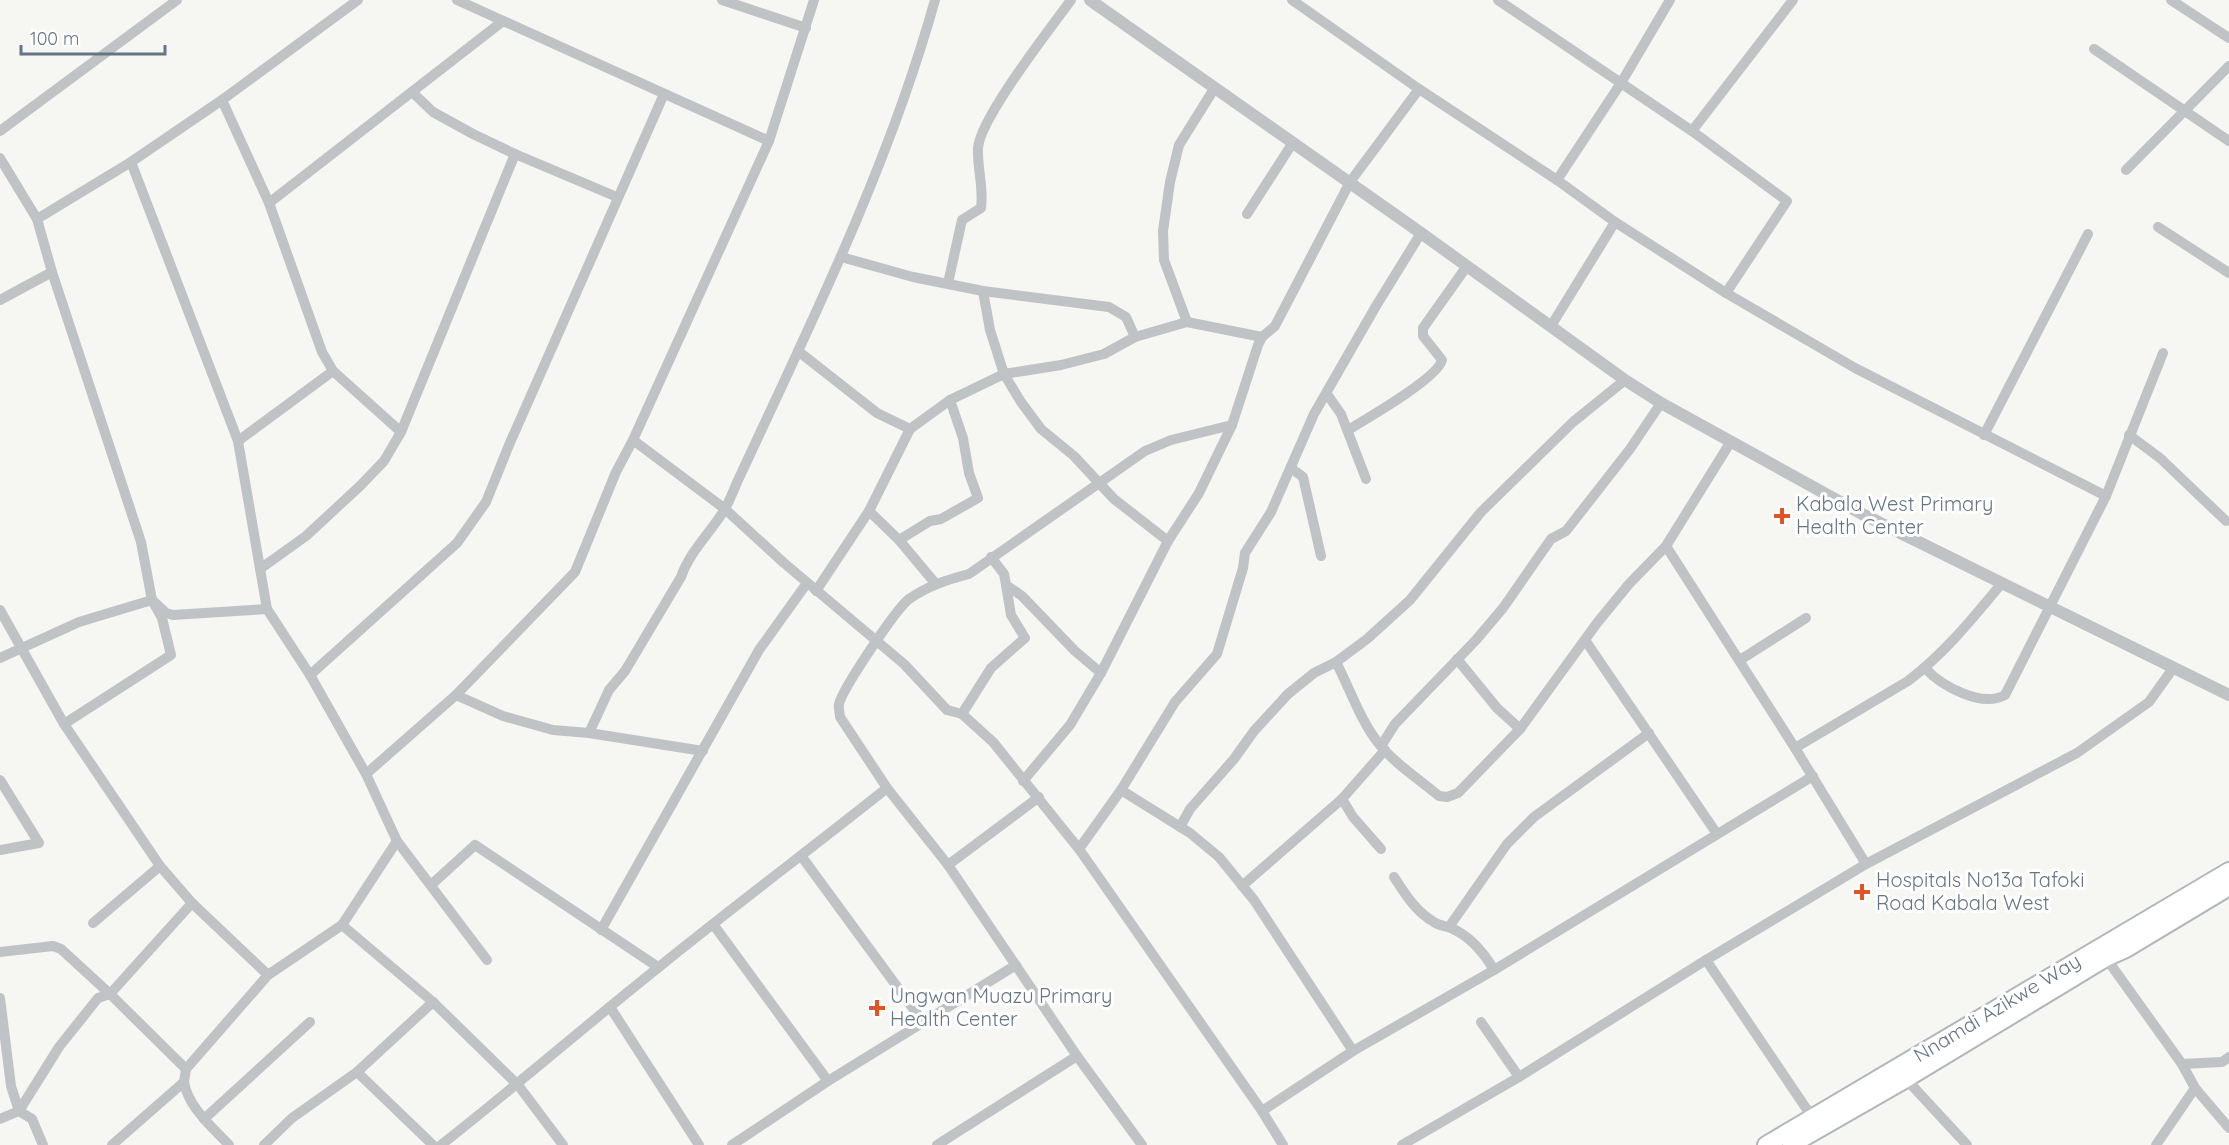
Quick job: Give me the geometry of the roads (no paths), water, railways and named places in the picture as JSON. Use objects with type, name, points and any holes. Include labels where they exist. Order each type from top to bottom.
[{"type":"highway","name":"Nnamdi Azikwe Way","points":[[1766,1145],[2229,871]]},
{"type":"highway","name":"Nnamdi Azikwe Way","points":[[1791,1145],[2229,887]]},
{"type":"street","points":[[0,130],[177,0]]},
{"type":"street","points":[[37,219],[131,162],[222,100],[358,0]]},
{"type":"street","points":[[458,0],[769,141]]},
{"type":"street","points":[[722,0],[806,28]]},
{"type":"street","points":[[366,774],[456,695],[574,572],[616,472],[633,440],[769,141],[814,0]]},
{"type":"street","points":[[589,733],[609,690],[625,671],[681,577],[688,561],[725,509],[841,257],[887,142],[925,34],[934,0]]},
{"type":"street","points":[[948,283],[962,220],[981,208],[978,147],[988,120],[1071,0]]},
{"type":"street","points":[[1090,0],[1292,144],[1350,182],[1625,380],[1661,403],[1730,443],[1864,514],[2229,695]]},
{"type":"street","points":[[1292,0],[1615,222],[1726,293],[1855,368],[2106,496]]},
{"type":"street","points":[[1498,0],[1692,131],[1787,201],[1726,293]]},
{"type":"street","points":[[1557,180],[1621,83],[1670,0]]},
{"type":"street","points":[[1692,131],[1793,0]]},
{"type":"street","points":[[2171,0],[2229,38]]},
{"type":"street","points":[[269,203],[502,21]]},
{"type":"street","points":[[2094,49],[2229,141]]},
{"type":"street","points":[[2126,170],[2229,66]]},
{"type":"street","points":[[1187,322],[1164,260],[1163,231],[1170,182],[1179,145],[1214,89]]},
{"type":"street","points":[[1023,781],[1071,725],[1101,673],[1168,542],[1199,493],[1232,425],[1262,337],[1275,326],[1350,182],[1419,89]]},
{"type":"street","points":[[412,92],[433,111],[515,154],[617,196]]},
{"type":"street","points":[[310,675],[457,543],[486,502],[617,196],[664,94]]},
{"type":"street","points":[[222,100],[269,203],[322,352],[333,371],[401,432]]},
{"type":"street","points":[[1247,213],[1292,144]]},
{"type":"street","points":[[260,569],[306,536],[384,461],[401,432],[515,154]]},
{"type":"street","points":[[0,158],[37,219],[52,272],[141,542],[152,600],[162,618],[171,655],[64,724]]},
{"type":"street","points":[[131,162],[238,441],[267,609],[310,675],[366,774],[397,841],[487,960]]},
{"type":"street","points":[[1551,326],[1615,222]]},
{"type":"street","points":[[2158,227],[2229,273]]},
{"type":"street","points":[[1079,849],[1121,790],[1175,702],[1218,654],[1243,568],[1245,553],[1271,512],[1304,433],[1376,306],[1421,233]]},
{"type":"street","points":[[1984,435],[2088,234]]},
{"type":"street","points":[[841,257],[913,277],[983,291],[1109,307],[1126,317],[1135,338]]},
{"type":"street","points":[[1348,430],[1412,389],[1440,366],[1442,360],[1423,336],[1423,328],[1467,266]]},
{"type":"street","points":[[0,300],[52,272]]},
{"type":"street","points":[[983,291],[990,330],[1004,374],[1021,402],[1041,429],[1074,456],[1098,483],[1131,514],[1168,542]]},
{"type":"street","points":[[816,591],[869,511],[910,429],[950,400],[1004,374],[1061,365],[1104,354],[1135,338],[1187,322],[1262,337]]},
{"type":"street","points":[[798,351],[877,413],[910,429]]},
{"type":"street","points":[[1926,668],[1936,680],[1959,692],[1997,700],[2005,695],[2106,496],[2163,353]]},
{"type":"street","points":[[238,441],[333,371]]},
{"type":"street","points":[[1180,827],[1190,809],[1234,759],[1254,731],[1288,694],[1314,672],[1336,662],[1367,639],[1410,600],[1481,512],[1573,422],[1625,380]]},
{"type":"street","points":[[1327,394],[1341,414],[1366,479]]},
{"type":"street","points":[[899,540],[930,521],[941,519],[978,498],[969,473],[963,438],[950,400]]},
{"type":"street","points":[[1242,886],[1342,799],[1383,748],[1386,736],[1395,724],[1476,640],[1503,608],[1551,539],[1566,531],[1590,502],[1661,403]]},
{"type":"street","points":[[1142,1145],[1077,1056],[948,865],[887,788],[840,717],[838,705],[876,643],[907,601],[935,583],[969,574],[1144,451],[1171,440],[1232,425]]},
{"type":"street","points":[[2129,435],[2160,458],[2226,521]]},
{"type":"street","points":[[633,440],[725,509],[816,591],[910,670],[947,711],[962,714],[993,742],[1079,849],[1262,1111],[1283,1145]]},
{"type":"street","points":[[1336,662],[1356,701],[1362,719],[1383,748],[1439,796],[1447,797],[1458,793],[1520,729],[1629,584],[1666,546],[1730,443]]},
{"type":"street","points":[[1291,468],[1303,477],[1321,556]]},
{"type":"street","points":[[869,511],[899,540],[935,583]]},
{"type":"street","points":[[1666,546],[1813,776],[1866,864]]},
{"type":"street","points":[[962,714],[991,668],[1025,638],[1011,615],[1004,574],[991,557]]},
{"type":"street","points":[[601,930],[759,650],[807,582]]},
{"type":"street","points":[[1795,748],[1926,668],[1962,632],[2002,583]]},
{"type":"street","points":[[1006,585],[1022,596],[1075,651],[1101,673]]},
{"type":"street","points":[[152,600],[166,613],[173,615],[267,609]]},
{"type":"street","points":[[0,658],[79,622],[152,600]]},
{"type":"street","points":[[0,610],[64,724],[160,866],[192,903],[268,975]]},
{"type":"street","points":[[1740,660],[1806,618]]},
{"type":"street","points":[[1585,640],[1717,834]]},
{"type":"street","points":[[1457,659],[1497,708],[1520,729]]},
{"type":"street","points":[[1402,1145],[1519,1077],[1706,960],[1866,864],[2077,753],[2149,702],[2174,667]]},
{"type":"street","points":[[456,695],[503,716],[553,730],[589,733],[703,751]]},
{"type":"street","points":[[1449,927],[1507,844],[1534,817],[1649,733]]},
{"type":"street","points":[[1262,1111],[1353,1051],[1494,970],[1813,776]]},
{"type":"street","points":[[0,780],[39,843],[0,850]]},
{"type":"street","points":[[441,1145],[518,1085],[658,967],[802,857],[887,788]]},
{"type":"street","points":[[1121,790],[1180,827],[1220,857],[1353,1051]]},
{"type":"street","points":[[948,865],[1039,797]]},
{"type":"street","points":[[1342,799],[1353,817],[1381,849]]},
{"type":"street","points":[[229,1145],[204,1119],[186,1093],[184,1082],[186,1069],[268,975],[342,925],[397,841]]},
{"type":"street","points":[[432,885],[475,845],[658,967]]},
{"type":"street","points":[[802,857],[923,1022]]},
{"type":"street","points":[[93,923],[160,866]]},
{"type":"street","points":[[1394,877],[1421,912],[1435,923],[1449,927],[1483,952],[1494,970]]},
{"type":"street","points":[[0,1119],[19,1111],[59,1047],[98,998],[110,994],[192,903]]},
{"type":"street","points":[[713,924],[828,1081]]},
{"type":"street","points":[[342,925],[432,1002],[518,1085],[563,1145]]},
{"type":"street","points":[[0,952],[53,946],[61,949],[186,1069]]},
{"type":"street","points":[[2106,958],[2182,1064],[2194,1088],[2229,1128]]},
{"type":"street","points":[[1706,960],[1812,1118]]},
{"type":"street","points":[[732,1145],[828,1081],[1016,965]]},
{"type":"street","points":[[0,998],[11,1086],[19,1111],[32,1119],[43,1145]]},
{"type":"street","points":[[264,1145],[292,1118],[357,1072],[432,1002]]},
{"type":"street","points":[[610,1006],[699,1145]]},
{"type":"street","points":[[204,1119],[310,1022]]},
{"type":"street","points":[[1481,1022],[1519,1077]]},
{"type":"street","points":[[937,1145],[1077,1056]]},
{"type":"street","points":[[2182,1064],[2227,1063]]},
{"type":"street","points":[[357,1072],[433,1145]]},
{"type":"street","points":[[1906,1079],[1967,1145]]},
{"type":"street","points":[[112,1145],[184,1082]]},
{"type":"street","points":[[2156,1145],[2194,1088]]},
{"type":"place","name":"Kabala West Primary Health Center","points":[[1782,516]]},
{"type":"place","name":"Hospitals No13a Tafoki Road Kabala West","points":[[1862,892]]},
{"type":"place","name":"Ungwan Muazu Primary Health Center","points":[[877,1008]]}]
